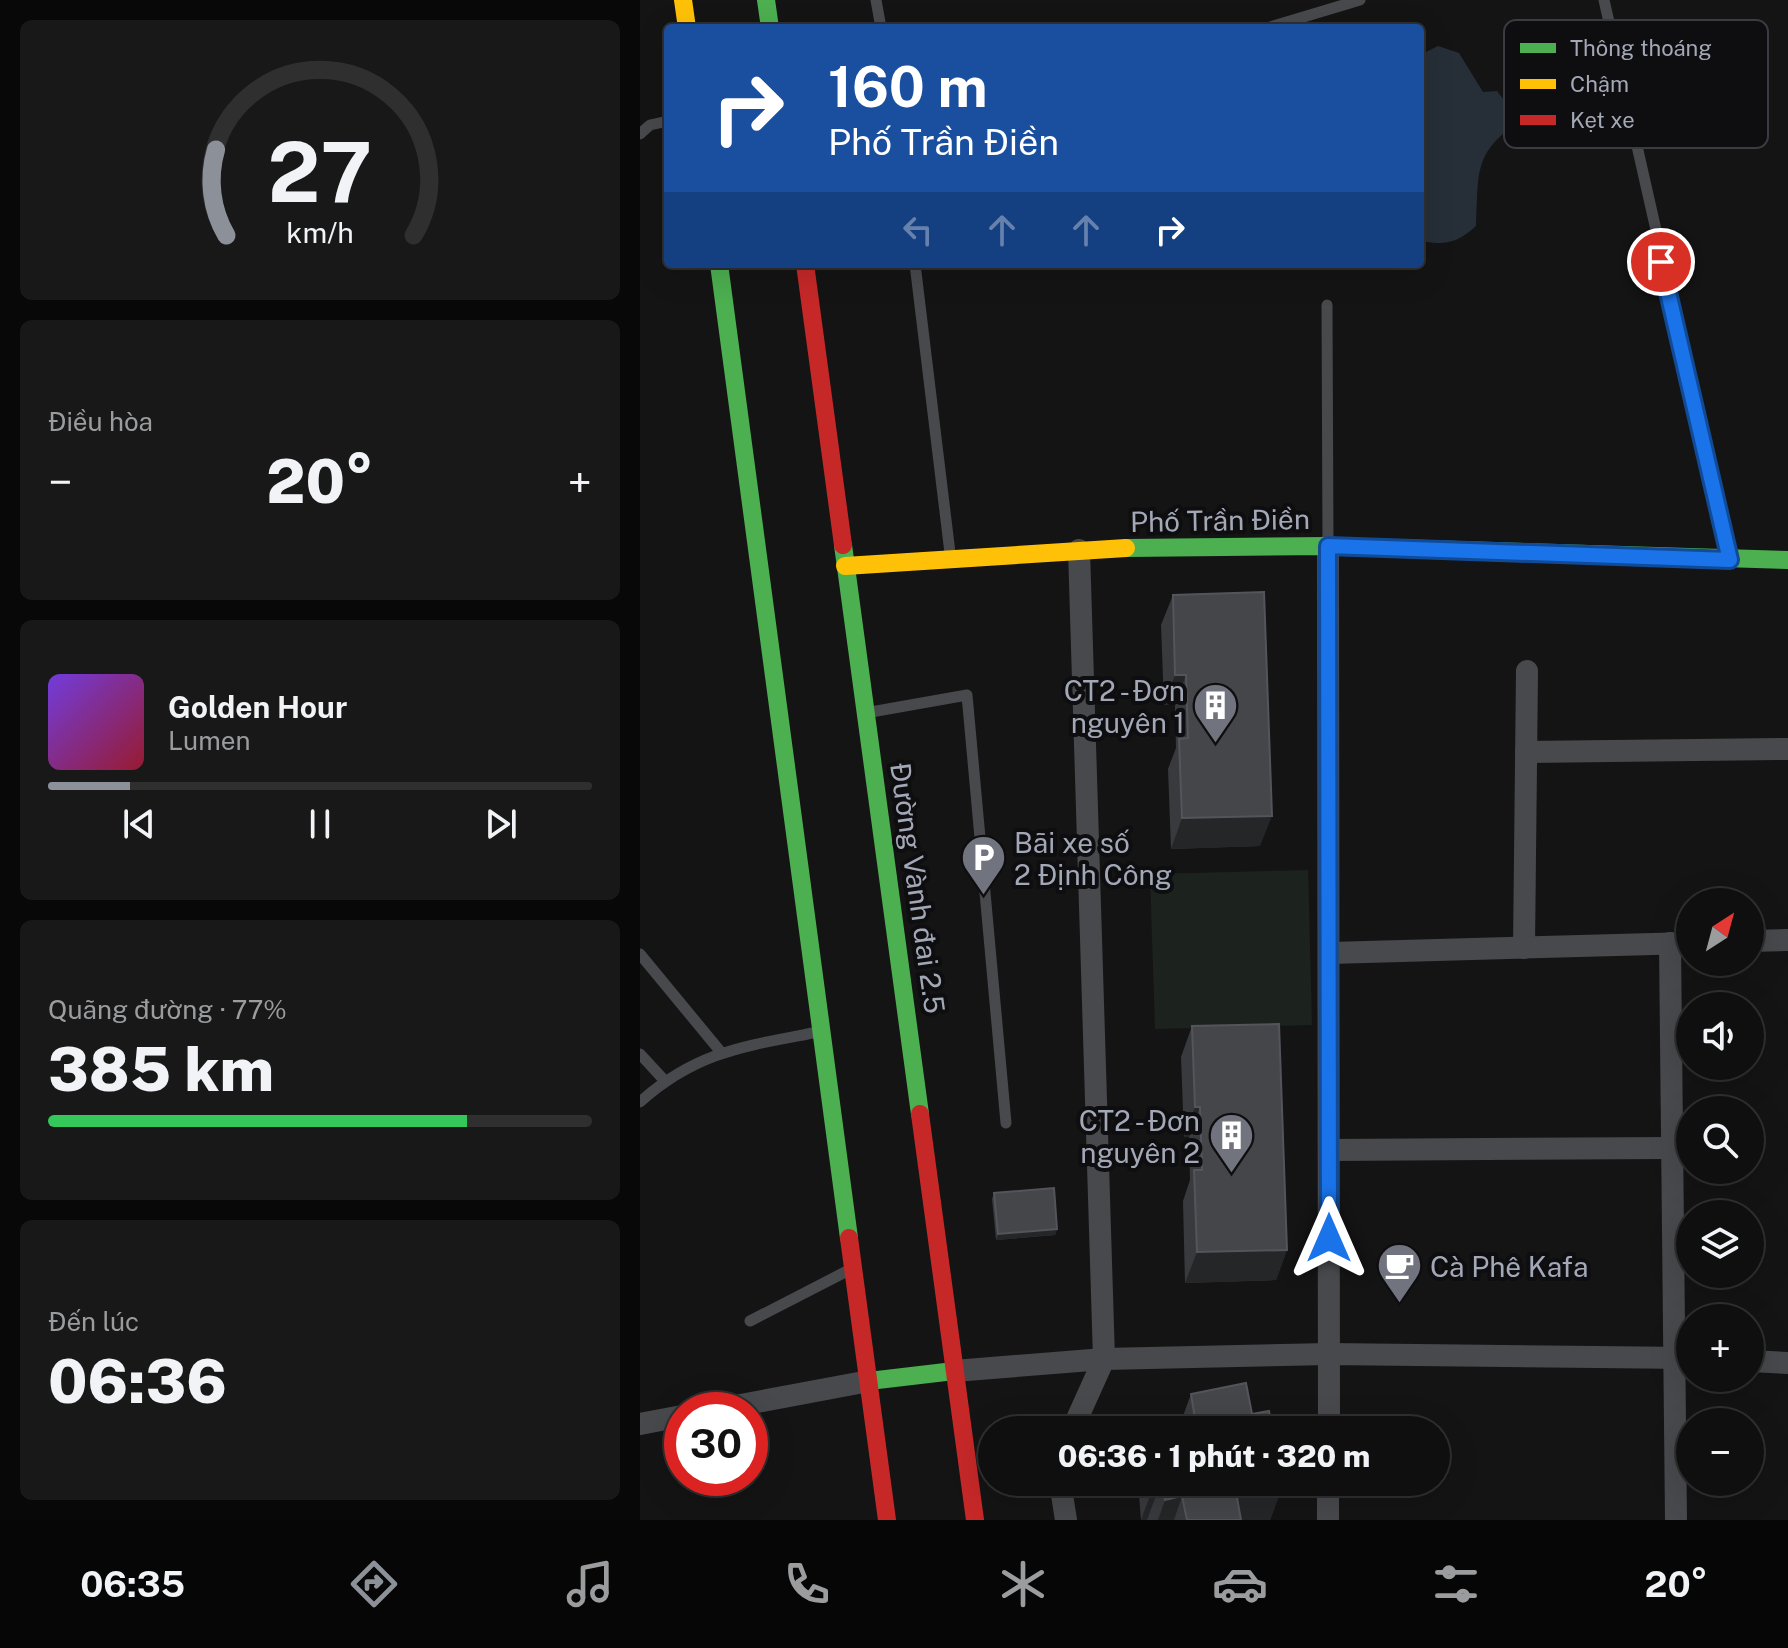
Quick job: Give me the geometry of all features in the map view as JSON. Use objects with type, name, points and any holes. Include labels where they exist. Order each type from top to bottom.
[{"type":"main road","points":[[683,0],[686,24]]},
{"type":"main road","points":[[766,0],[769,24]]},
{"type":"main road","points":[[720,268],[887,1520]]},
{"type":"main road","name":"Đường Vành đai 2.5","points":[[806,268],[975,1520]]},
{"type":"main road","name":"Phố Trần Điền","points":[[845,566],[950,556],[1079,550],[1328,546],[1788,560]]},
{"type":"main road","points":[[869,1381],[954,1371]]},
{"type":"street","points":[[1328,546],[1329,1416]]},
{"type":"street","points":[[1078,1416],[1104,1359],[1079,550]]},
{"type":"street","points":[[1524,948],[1527,671]]},
{"type":"street","points":[[1526,752],[1788,749]]},
{"type":"street","points":[[1764,941],[1788,940]]},
{"type":"street","points":[[1330,953],[1676,943]]},
{"type":"street","points":[[1679,976],[1672,1148],[1679,1304]]},
{"type":"street","points":[[1329,1150],[1672,1148]]},
{"type":"street","points":[[954,1371],[1104,1359],[1329,1354],[1676,1358]]},
{"type":"street","points":[[1764,1362],[1788,1363]]},
{"type":"street","points":[[768,1400],[869,1381]]},
{"type":"street","points":[[1676,1520],[1681,1392]]},
{"type":"street","points":[[640,1424],[664,1419]]},
{"type":"street","points":[[1062,1496],[1066,1520]]},
{"type":"street","points":[[1328,1496],[1328,1520]]},
{"type":"lane","points":[[876,0],[880,24]]},
{"type":"lane","points":[[1280,24],[1360,0]]},
{"type":"lane","points":[[1604,0],[1608,20]]},
{"type":"lane","points":[[640,134],[650,125],[664,122]]},
{"type":"lane","points":[[1637,148],[1730,560]]},
{"type":"lane","points":[[915,268],[950,556]]},
{"type":"lane","points":[[1327,305],[1328,546]]},
{"type":"lane","points":[[866,712],[967,695],[1006,1123]]},
{"type":"lane","points":[[640,954],[720,1051]]},
{"type":"lane","points":[[640,1102],[664,1080],[720,1051],[822,1031]]},
{"type":"lane","points":[[640,1054],[664,1080]]},
{"type":"lane","points":[[750,1321],[854,1268]]},
{"type":"shaded area","points":[[1438,46],[1459,53],[1483,92],[1497,91],[1504,100],[1504,133],[1485,157],[1478,180],[1476,226],[1458,239],[1438,243],[1424,241],[1424,53]]},
{"type":"shaded area","points":[[1308,870],[1312,1025],[1155,1029],[1150,874]]},
{"type":"building","name":"CT2 - Đơn nguyên 1","points":[[1264,592],[1272,816],[1182,818],[1179,739],[1188,738],[1186,675],[1175,675],[1173,595]]},
{"type":"building","name":"CT2 - Đơn nguyên 2","points":[[1279,1024],[1287,1250],[1197,1252],[1194,1170],[1202,1170],[1200,1107],[1195,1107],[1192,1026]]},
{"type":"building","points":[[1054,1188],[1057,1229],[998,1234],[994,1193]]},
{"type":"building","points":[[1246,1383],[1252,1414],[1269,1411],[1270,1416],[1195,1416],[1191,1394]]},
{"type":"building","points":[[1182,1496],[1237,1496],[1241,1520],[1187,1520]]},
{"type":"traffic: fast","points":[[766,0],[769,24]]},
{"type":"traffic: fast","points":[[720,268],[849,1238]]},
{"type":"traffic: fast","points":[[843,545],[920,1114]]},
{"type":"traffic: fast","points":[[1126,548],[1329,546],[1788,560]]},
{"type":"traffic: fast","points":[[869,1381],[954,1371]]},
{"type":"traffic: slow","points":[[683,0],[686,24]]},
{"type":"traffic: slow","points":[[845,566],[1126,548]]},
{"type":"traffic: jam","points":[[806,268],[843,545]]},
{"type":"traffic: jam","points":[[920,1114],[975,1520]]},
{"type":"traffic: jam","points":[[849,1238],[887,1520]]},
{"type":"place","name":"CT2 - Đơn nguyên 1","points":[[1216,745]]},
{"type":"place","name":"Bãi xe số 2 Định Công","points":[[983,897]]},
{"type":"place","name":"CT2 - Đơn nguyên 2","points":[[1231,1175]]},
{"type":"place","name":"Cà Phê Kafa","points":[[1399,1305]]},
{"type":"route","points":[[1329,1238],[1328,546],[1730,560],[1661,262]]}]
